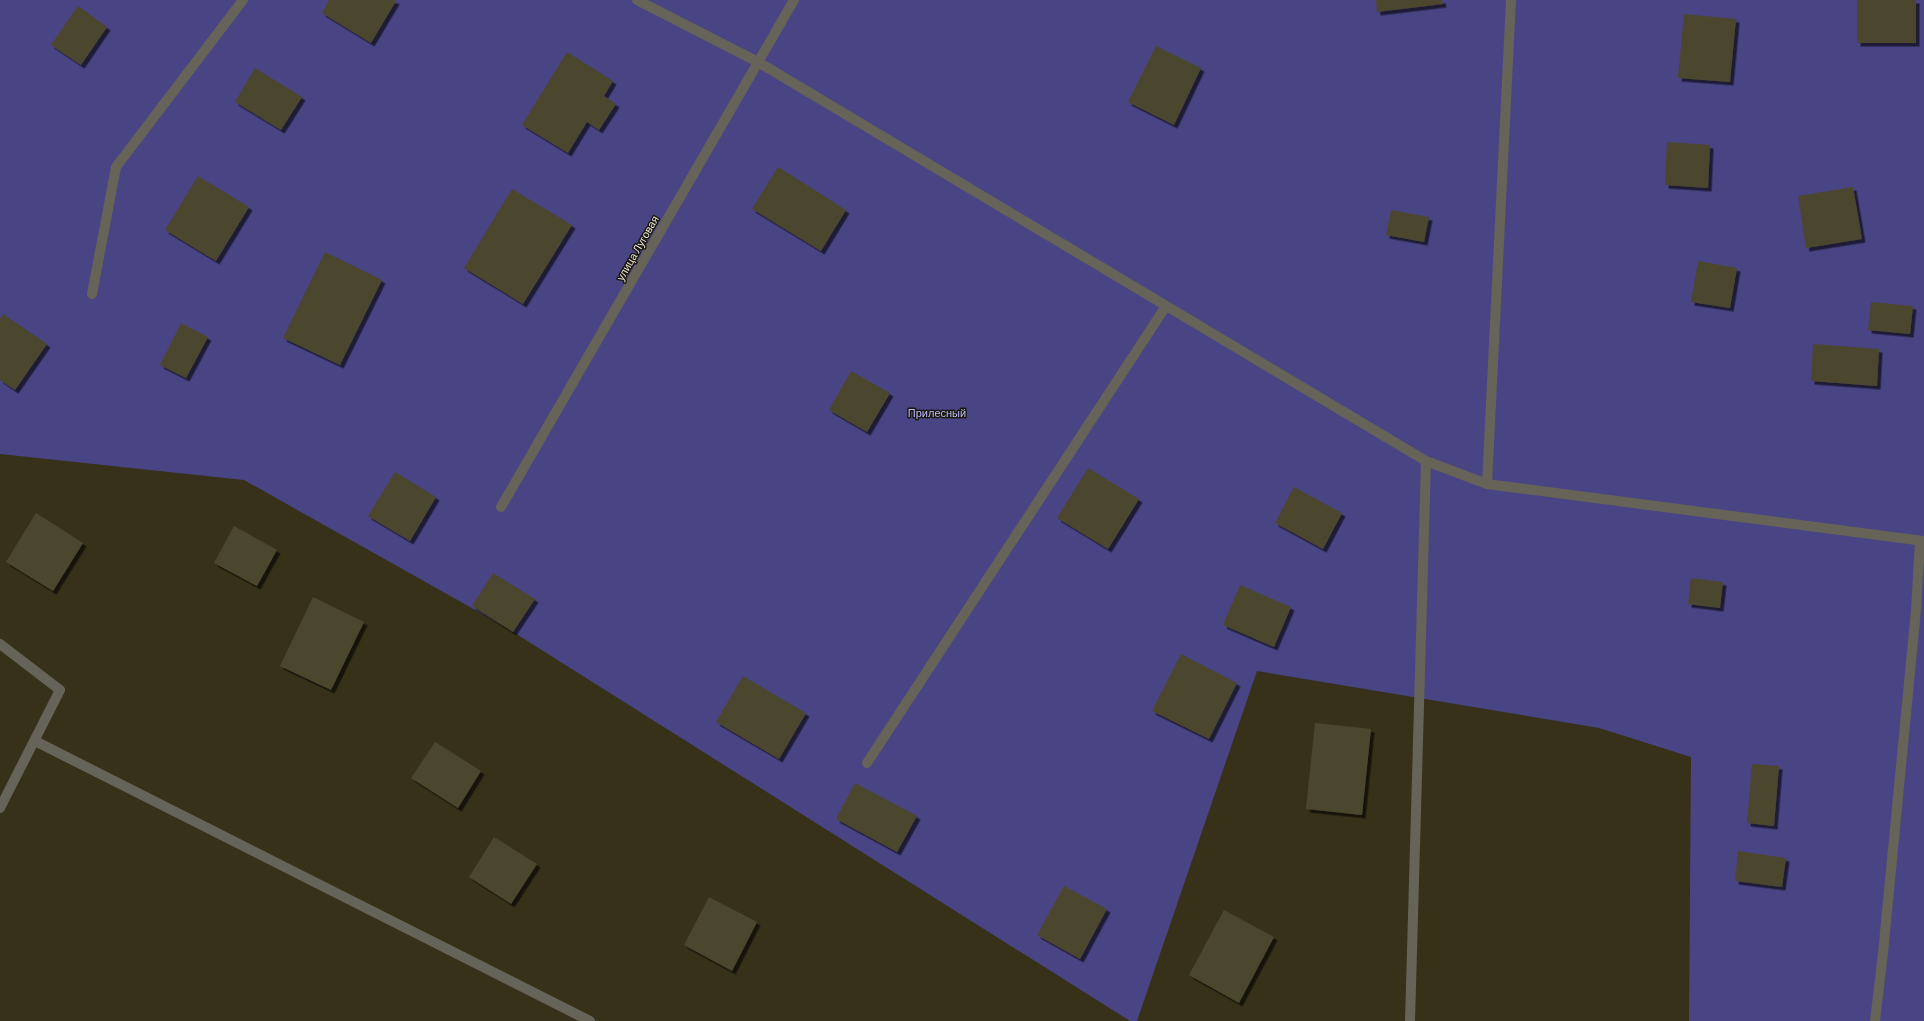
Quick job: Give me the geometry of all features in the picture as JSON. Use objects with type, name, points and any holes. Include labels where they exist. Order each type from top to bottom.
[{"type":"street","points":[[92,294],[116,167],[243,0]]},
{"type":"street","points":[[637,0],[758,62],[1426,461],[1487,484],[1922,541],[1883,954],[1875,1021]]},
{"type":"street","name":"улица Луговая","points":[[501,507],[794,0]]},
{"type":"street","points":[[1487,484],[1511,0]]},
{"type":"street","points":[[867,763],[1166,306]]},
{"type":"street","points":[[1410,1021],[1426,461]]},
{"type":"street","points":[[0,644],[60,690],[0,808]]},
{"type":"street","points":[[35,741],[590,1021]]},
{"type":"green space","name":"Прилесный","points":[[0,0],[1924,0],[1924,1021],[1689,1021],[1691,757],[1599,728],[1257,671],[1137,1021],[1130,1021],[502,625],[244,480],[0,454]]},
{"type":"building","points":[[329,0],[396,1],[371,43],[322,13]]},
{"type":"building","points":[[1376,0],[1442,0],[1443,4],[1377,12]]},
{"type":"building","points":[[1857,0],[1916,0],[1916,43],[1857,43]]},
{"type":"building","points":[[78,6],[107,27],[81,65],[51,45]]},
{"type":"building","points":[[1684,14],[1736,19],[1730,82],[1678,78]]},
{"type":"building","points":[[1156,46],[1201,68],[1174,125],[1128,102]]},
{"type":"building","points":[[567,52],[613,81],[604,96],[616,104],[599,130],[587,122],[568,153],[522,125]]},
{"type":"building","points":[[255,68],[302,97],[281,130],[235,102]]},
{"type":"building","points":[[1667,142],[1710,145],[1708,188],[1665,185]]},
{"type":"building","points":[[778,167],[846,210],[821,251],[752,209]]},
{"type":"building","points":[[198,176],[249,207],[216,261],[165,230]]},
{"type":"building","points":[[1853,187],[1862,239],[1806,248],[1798,196]]},
{"type":"building","points":[[512,189],[572,225],[523,304],[464,268]]},
{"type":"building","points":[[1391,210],[1429,217],[1424,242],[1386,235]]},
{"type":"building","points":[[325,252],[382,280],[340,365],[283,338]]},
{"type":"building","points":[[1698,261],[1737,268],[1730,308],[1691,302]]},
{"type":"building","points":[[1871,302],[1913,306],[1910,334],[1868,330]]},
{"type":"building","points":[[3,314],[47,344],[15,390],[0,380],[0,319]]},
{"type":"building","points":[[181,323],[208,337],[186,378],[160,365]]},
{"type":"building","points":[[1813,344],[1879,349],[1877,386],[1811,381]]},
{"type":"building","points":[[851,371],[890,393],[867,432],[829,410]]},
{"type":"building","points":[[1088,468],[1139,499],[1108,549],[1057,518]]},
{"type":"building","points":[[395,472],[436,497],[410,541],[368,516]]},
{"type":"building","points":[[1294,487],[1342,513],[1323,549],[1275,523]]},
{"type":"building","points":[[36,513],[83,543],[53,591],[6,562]]},
{"type":"building","points":[[234,526],[277,550],[257,586],[214,563]]},
{"type":"building","points":[[493,573],[535,599],[513,632],[472,606]]},
{"type":"building","points":[[1691,578],[1723,582],[1720,608],[1688,604]]},
{"type":"building","points":[[1240,585],[1291,607],[1274,647],[1223,625]]},
{"type":"building","points":[[313,597],[364,622],[331,690],[280,666]]},
{"type":"building","points":[[1181,654],[1237,683],[1209,739],[1152,711]]},
{"type":"building","points":[[743,676],[806,713],[779,759],[716,722]]},
{"type":"building","points":[[1315,723],[1371,729],[1362,815],[1306,809]]},
{"type":"building","points":[[435,742],[481,771],[458,808],[411,778]]},
{"type":"building","points":[[1752,764],[1779,766],[1774,826],[1747,823]]},
{"type":"building","points":[[855,783],[917,816],[897,852],[836,819]]},
{"type":"building","points":[[494,837],[537,864],[511,904],[469,877]]},
{"type":"building","points":[[1738,851],[1786,858],[1782,887],[1735,881]]},
{"type":"building","points":[[1064,886],[1107,909],[1080,959],[1037,935]]},
{"type":"building","points":[[709,897],[757,922],[732,971],[684,945]]},
{"type":"building","points":[[1224,910],[1274,937],[1239,1003],[1189,975]]}]
